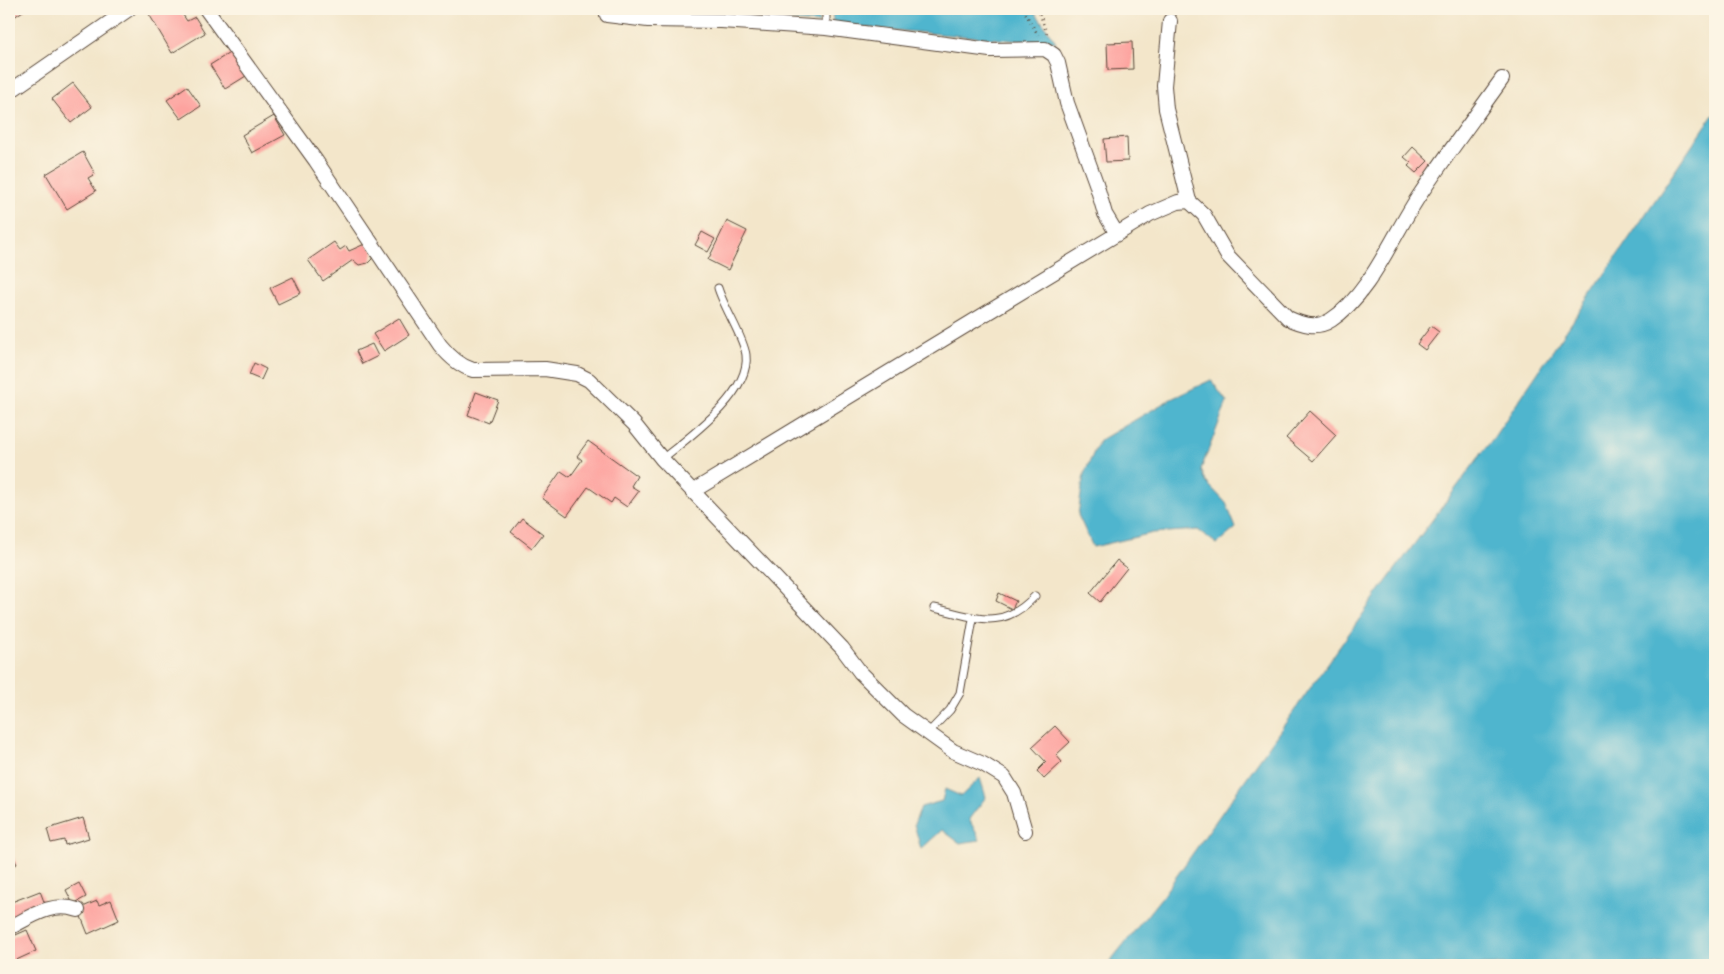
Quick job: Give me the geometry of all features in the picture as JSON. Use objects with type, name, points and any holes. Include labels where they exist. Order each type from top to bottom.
[{"type":"street","points":[[9,92],[129,9]]},
{"type":"street","points":[[206,9],[316,161],[440,346],[450,357],[466,368],[480,372],[504,369],[545,369],[577,374],[589,380],[600,389],[634,424],[662,459],[842,648],[860,672],[903,715],[953,752],[983,764],[1004,777],[1014,793],[1025,831]]},
{"type":"street","points":[[608,9],[607,15],[648,20],[721,21],[826,28],[990,50],[1050,52],[1058,63],[1066,103],[1096,183],[1105,214],[1117,234]]},
{"type":"street","points":[[1170,21],[1164,86],[1166,109],[1188,201],[1204,215],[1227,255],[1281,311],[1300,324],[1318,326],[1338,314],[1374,273],[1420,194],[1502,79]]},
{"type":"street","points":[[693,491],[1150,214],[1178,202],[1188,201]]},
{"type":"street","points":[[9,928],[55,906],[66,906],[78,910]]},
{"type":"lane","points":[[826,9],[826,28]]},
{"type":"lane","points":[[662,459],[696,431],[726,402],[745,374],[746,354],[723,305],[718,288]]},
{"type":"lane","points":[[934,608],[973,619],[996,620],[1023,609],[1035,596]]},
{"type":"lane","points":[[928,733],[950,710],[960,693],[973,619]]},
{"type":"path","points":[[1023,9],[1050,52]]},
{"type":"path","points":[[1038,9],[1050,52]]},
{"type":"water","points":[[655,9],[817,9],[819,23]]},
{"type":"water","points":[[832,9],[1033,9],[1056,42],[1022,41],[833,25]]},
{"type":"water","points":[[1715,112],[1715,965],[1107,965],[1161,898],[1380,590],[1494,437]]},
{"type":"water","points":[[1211,380],[1227,402],[1201,469],[1206,482],[1226,503],[1236,528],[1217,544],[1198,530],[1153,533],[1093,547],[1078,515],[1084,474],[1099,441],[1169,400]]},
{"type":"water","points":[[980,778],[986,797],[969,819],[980,840],[960,843],[942,830],[921,849],[914,824],[921,807],[942,801],[945,789],[961,796]]},
{"type":"building","points":[[9,9],[26,9],[11,19]]},
{"type":"building","points":[[157,9],[179,9],[187,21],[195,17],[205,33],[172,53],[149,14]]},
{"type":"building","points":[[1132,42],[1133,69],[1108,70],[1107,43]]},
{"type":"building","points":[[231,52],[246,76],[225,89],[210,65]]},
{"type":"building","points":[[73,83],[92,107],[71,123],[52,99]]},
{"type":"building","points":[[187,86],[201,106],[181,119],[167,100]]},
{"type":"building","points":[[274,116],[285,135],[252,153],[242,135]]},
{"type":"building","points":[[1127,137],[1128,161],[1106,162],[1104,139]]},
{"type":"building","points":[[1413,147],[1428,161],[1416,173],[1408,166],[1411,163],[1404,157]]},
{"type":"building","points":[[83,152],[95,174],[88,178],[96,191],[67,209],[46,174]]},
{"type":"building","points":[[727,221],[747,231],[728,270],[708,260]]},
{"type":"building","points":[[702,232],[715,239],[708,252],[695,245]]},
{"type":"building","points":[[334,242],[340,250],[346,246],[349,251],[367,243],[373,250],[372,259],[368,263],[359,265],[353,260],[323,281],[308,260]]},
{"type":"building","points":[[293,277],[301,293],[278,304],[270,288]]},
{"type":"building","points":[[399,318],[409,335],[384,351],[373,334]]},
{"type":"building","points":[[1431,326],[1439,332],[1425,350],[1417,344]]},
{"type":"building","points":[[372,344],[378,356],[362,364],[356,351]]},
{"type":"building","points":[[254,363],[266,369],[261,380],[249,375]]},
{"type":"building","points":[[476,392],[498,400],[489,423],[468,415]]},
{"type":"building","points":[[1310,411],[1336,435],[1313,461],[1286,438]]},
{"type":"building","points":[[588,441],[637,476],[631,486],[639,491],[627,507],[614,498],[611,503],[588,487],[567,516],[542,498],[561,471],[570,477],[582,460],[577,456]]},
{"type":"building","points":[[522,518],[543,534],[532,548],[511,532]]},
{"type":"building","points":[[1117,560],[1127,568],[1100,602],[1090,593]]},
{"type":"building","points":[[999,593],[1016,601],[1012,609],[996,601]]},
{"type":"building","points":[[1055,726],[1070,742],[1056,755],[1062,762],[1044,779],[1037,771],[1046,762],[1032,747]]},
{"type":"building","points":[[83,818],[89,838],[65,845],[64,840],[51,843],[47,829]]},
{"type":"building","points":[[9,849],[17,864],[9,867]]},
{"type":"building","points":[[79,883],[86,897],[73,904],[66,890]]},
{"type":"building","points":[[40,891],[46,907],[11,921],[9,903]]},
{"type":"building","points":[[111,900],[119,920],[88,934],[78,909],[97,901],[99,905]]},
{"type":"building","points":[[27,930],[36,951],[12,962],[9,954],[9,938]]}]
